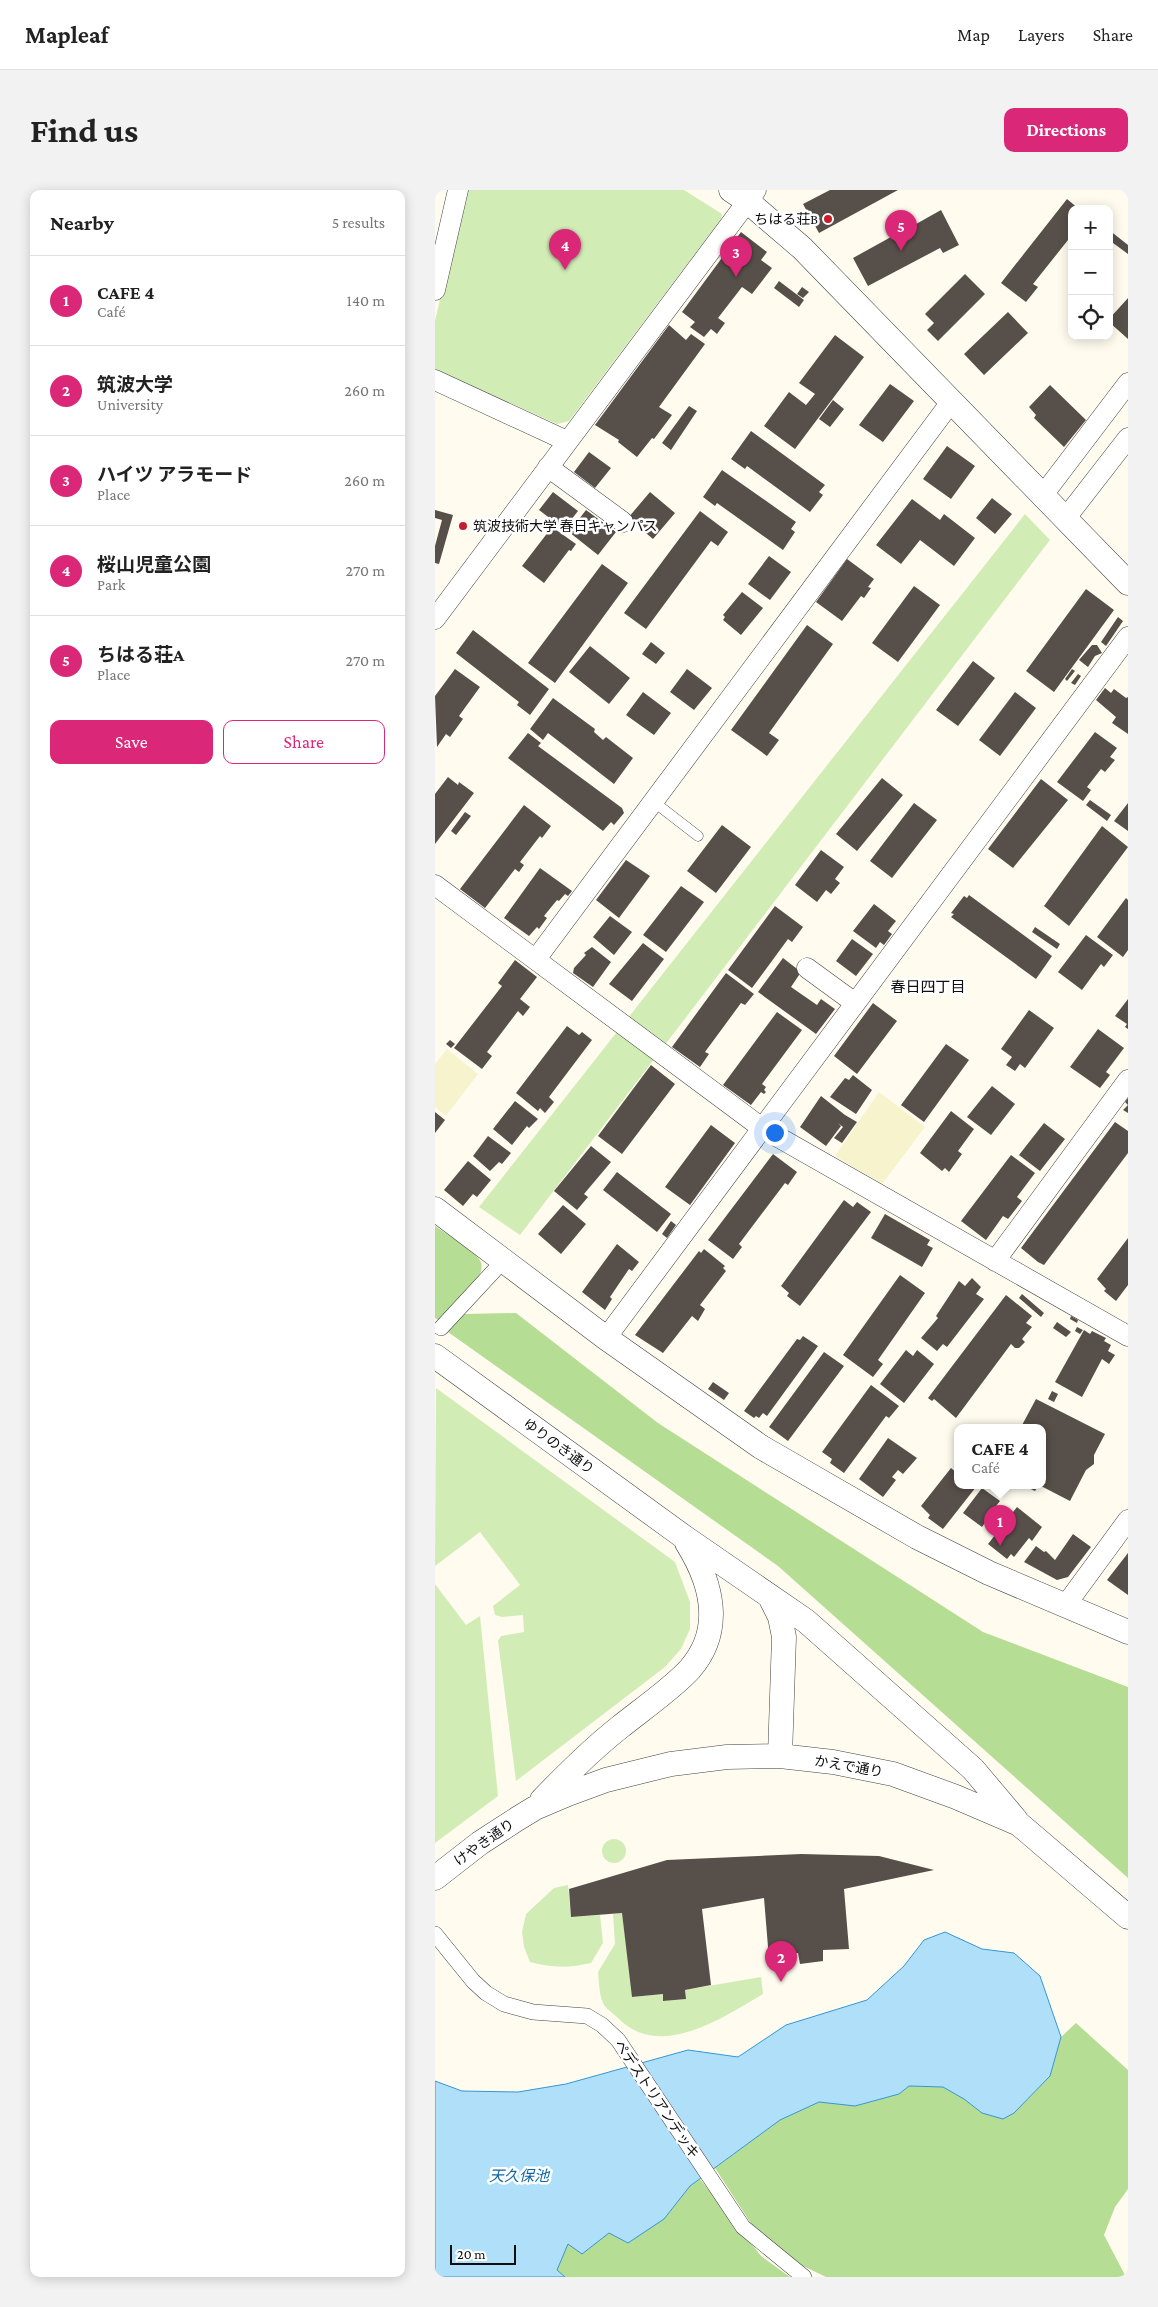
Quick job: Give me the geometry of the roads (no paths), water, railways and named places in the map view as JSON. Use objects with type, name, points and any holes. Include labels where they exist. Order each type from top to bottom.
[{"type":"street","points":[[435,290],[458,190]]},
{"type":"street","points":[[435,619],[567,441],[744,193],[802,248],[1128,584]]},
{"type":"street","points":[[435,380],[567,441]]},
{"type":"street","points":[[1043,495],[1128,384]]},
{"type":"street","points":[[536,959],[951,402]]},
{"type":"street","points":[[1065,519],[1128,438]]},
{"type":"street","points":[[548,467],[623,522]]},
{"type":"street","points":[[606,1338],[1128,638]]},
{"type":"street","points":[[435,885],[762,1128],[1128,1336]]},
{"type":"street","points":[[807,968],[855,1003]]},
{"type":"street","points":[[995,1261],[1128,1080]]},
{"type":"street","points":[[435,1209],[606,1338],[761,1447],[917,1537],[989,1573],[1128,1632]]},
{"type":"street","points":[[441,1328],[504,1260]]},
{"type":"street","name":"ゆりのき通り","points":[[435,1356],[684,1537]]},
{"type":"street","points":[[1065,1606],[1128,1520]]},
{"type":"street","points":[[684,1537],[806,1622],[973,1768],[1019,1824]]},
{"type":"street","points":[[535,1808],[590,1751],[689,1670],[703,1651],[709,1632],[711,1609],[702,1567],[684,1537]]},
{"type":"street","points":[[770,1597],[780,1617],[784,1637],[781,1756]]},
{"type":"street","name":"かえで通り","points":[[535,1808],[606,1780],[671,1764],[727,1757],[781,1756],[833,1762],[893,1774],[956,1797],[1019,1824],[1128,1917]]},
{"type":"street","name":"けやき通り","points":[[435,1878],[480,1843],[535,1808]]},
{"type":"street","name":"ペデストリアンデッキ","points":[[435,1934],[473,1981],[486,1993],[504,2004],[533,2012],[587,2016],[602,2025],[618,2040],[743,2227],[804,2277]]},
{"type":"lane","points":[[654,802],[698,836]]},
{"type":"water","name":"天久保池","points":[[945,1932],[982,1949],[1014,1953],[1040,1976],[1061,2037],[1050,2076],[1014,2113],[1003,2119],[982,2113],[964,2099],[943,2087],[909,2086],[899,2094],[855,2106],[819,2102],[780,2120],[690,2186],[664,2219],[628,2243],[609,2233],[582,2254],[568,2244],[557,2270],[565,2277],[435,2277],[435,2081],[462,2091],[518,2092],[566,2084],[688,2050],[738,2057],[786,2025],[867,2000],[904,1966],[924,1940]]},
{"type":"place","name":"ちはる荘B","points":[[828,219]]},
{"type":"place","name":"ちはる荘A","points":[[901,251]]},
{"type":"place","name":"桜山児童公園","points":[[565,270]]},
{"type":"place","name":"ハイツ アラモード","points":[[736,277]]},
{"type":"place","name":"筑波技術大学 春日キャンパス","points":[[463,526]]},
{"type":"place","name":"CAFE 4","points":[[1000,1546]]},
{"type":"place","name":"筑波大学","points":[[781,1982]]},
{"type":"district","name":"春日四丁目","points":[[928,987]]}]
